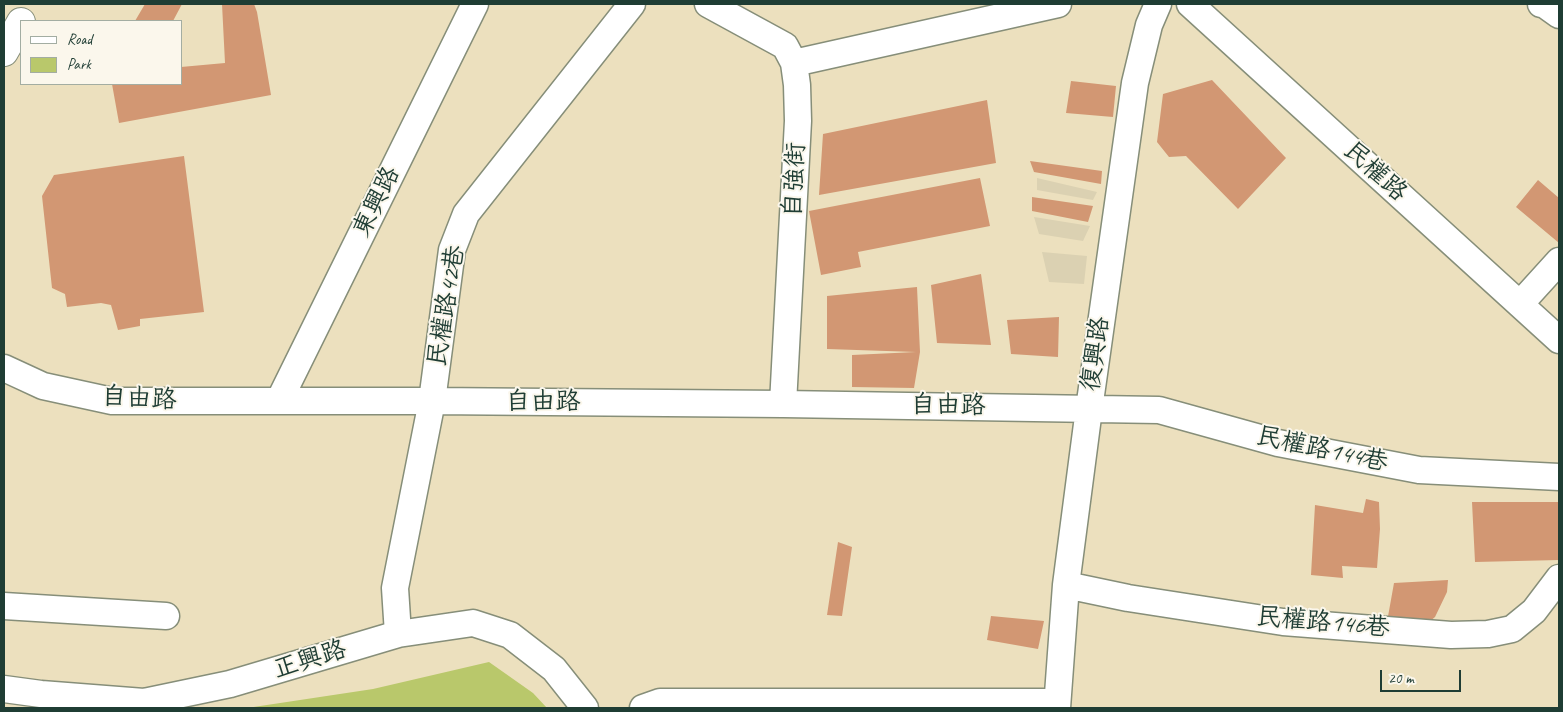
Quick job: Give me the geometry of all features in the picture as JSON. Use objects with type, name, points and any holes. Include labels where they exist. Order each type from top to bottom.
[{"type":"main road","points":[[23,20],[32,4]]},
{"type":"main road","points":[[4,52],[20,25]]},
{"type":"street","name":"東興路","points":[[279,401],[475,4]]},
{"type":"street","name":"民權路42巷","points":[[398,634],[395,588],[432,401],[452,250],[466,214],[632,4]]},
{"type":"street","name":"自強街","points":[[708,4],[785,46],[794,63],[798,121],[783,404]]},
{"type":"street","points":[[794,63],[1058,4]]},
{"type":"street","name":"復興路","points":[[1056,705],[1066,585],[1135,83],[1149,25],[1158,4]]},
{"type":"street","name":"民權路","points":[[1190,4],[1559,340]]},
{"type":"street","points":[[1541,4],[1559,15]]},
{"type":"street","points":[[1520,304],[1559,261]]},
{"type":"street","name":"自由路","points":[[4,368],[43,386],[112,401],[432,401],[1089,409]]},
{"type":"street","name":"民權路144巷","points":[[1089,409],[1159,410],[1278,443],[1419,470],[1559,477]]},
{"type":"street","name":"民權路146巷","points":[[1066,585],[1128,598],[1283,622],[1451,635],[1488,634],[1512,629],[1534,611],[1559,578]]},
{"type":"street","points":[[4,606],[166,616]]},
{"type":"street","name":"正興路","points":[[4,689],[41,694],[144,702],[230,684],[398,634],[473,623],[510,635],[554,669],[585,708]]},
{"type":"street","points":[[643,708],[660,702],[1056,705]]},
{"type":"shaded area","points":[[1037,178],[1097,192],[1093,200],[1037,190]]},
{"type":"shaded area","points":[[1034,217],[1090,226],[1083,241],[1039,234]]},
{"type":"shaded area","points":[[1042,252],[1087,256],[1084,284],[1049,282]]},
{"type":"green space","points":[[489,662],[533,693],[547,708],[247,708],[373,689]]},
{"type":"building","points":[[145,4],[182,4],[174,20],[136,20]]},
{"type":"building","points":[[222,4],[254,4],[271,95],[119,123],[112,85],[182,85],[182,67],[225,63]]},
{"type":"building","points":[[1212,80],[1286,158],[1238,209],[1186,156],[1169,157],[1157,142],[1163,94]]},
{"type":"building","points":[[1071,81],[1116,86],[1113,117],[1066,113]]},
{"type":"building","points":[[987,100],[996,163],[819,195],[823,134]]},
{"type":"building","points":[[184,156],[204,312],[140,319],[140,326],[118,330],[111,305],[101,303],[67,307],[65,294],[52,288],[42,196],[54,175]]},
{"type":"building","points":[[1030,161],[1102,171],[1101,184],[1034,172]]},
{"type":"building","points":[[980,178],[990,226],[858,252],[861,267],[821,275],[809,211]]},
{"type":"building","points":[[1538,180],[1559,198],[1559,243],[1516,207]]},
{"type":"building","points":[[1032,197],[1093,206],[1088,222],[1032,211]]},
{"type":"building","points":[[981,274],[991,345],[937,343],[931,285]]},
{"type":"building","points":[[917,287],[920,352],[914,388],[852,387],[852,355],[916,352],[827,349],[827,296]]},
{"type":"building","points":[[1059,317],[1058,357],[1011,354],[1007,320]]},
{"type":"building","points":[[1366,499],[1379,502],[1380,529],[1377,568],[1342,566],[1343,578],[1311,575],[1315,505],[1363,513]]},
{"type":"building","points":[[1472,502],[1559,502],[1559,560],[1475,562]]},
{"type":"building","points":[[838,542],[852,547],[842,616],[827,615]]},
{"type":"building","points":[[1448,580],[1447,592],[1435,617],[1423,627],[1387,622],[1394,583]]},
{"type":"building","points":[[991,616],[1044,621],[1038,649],[987,640]]}]
